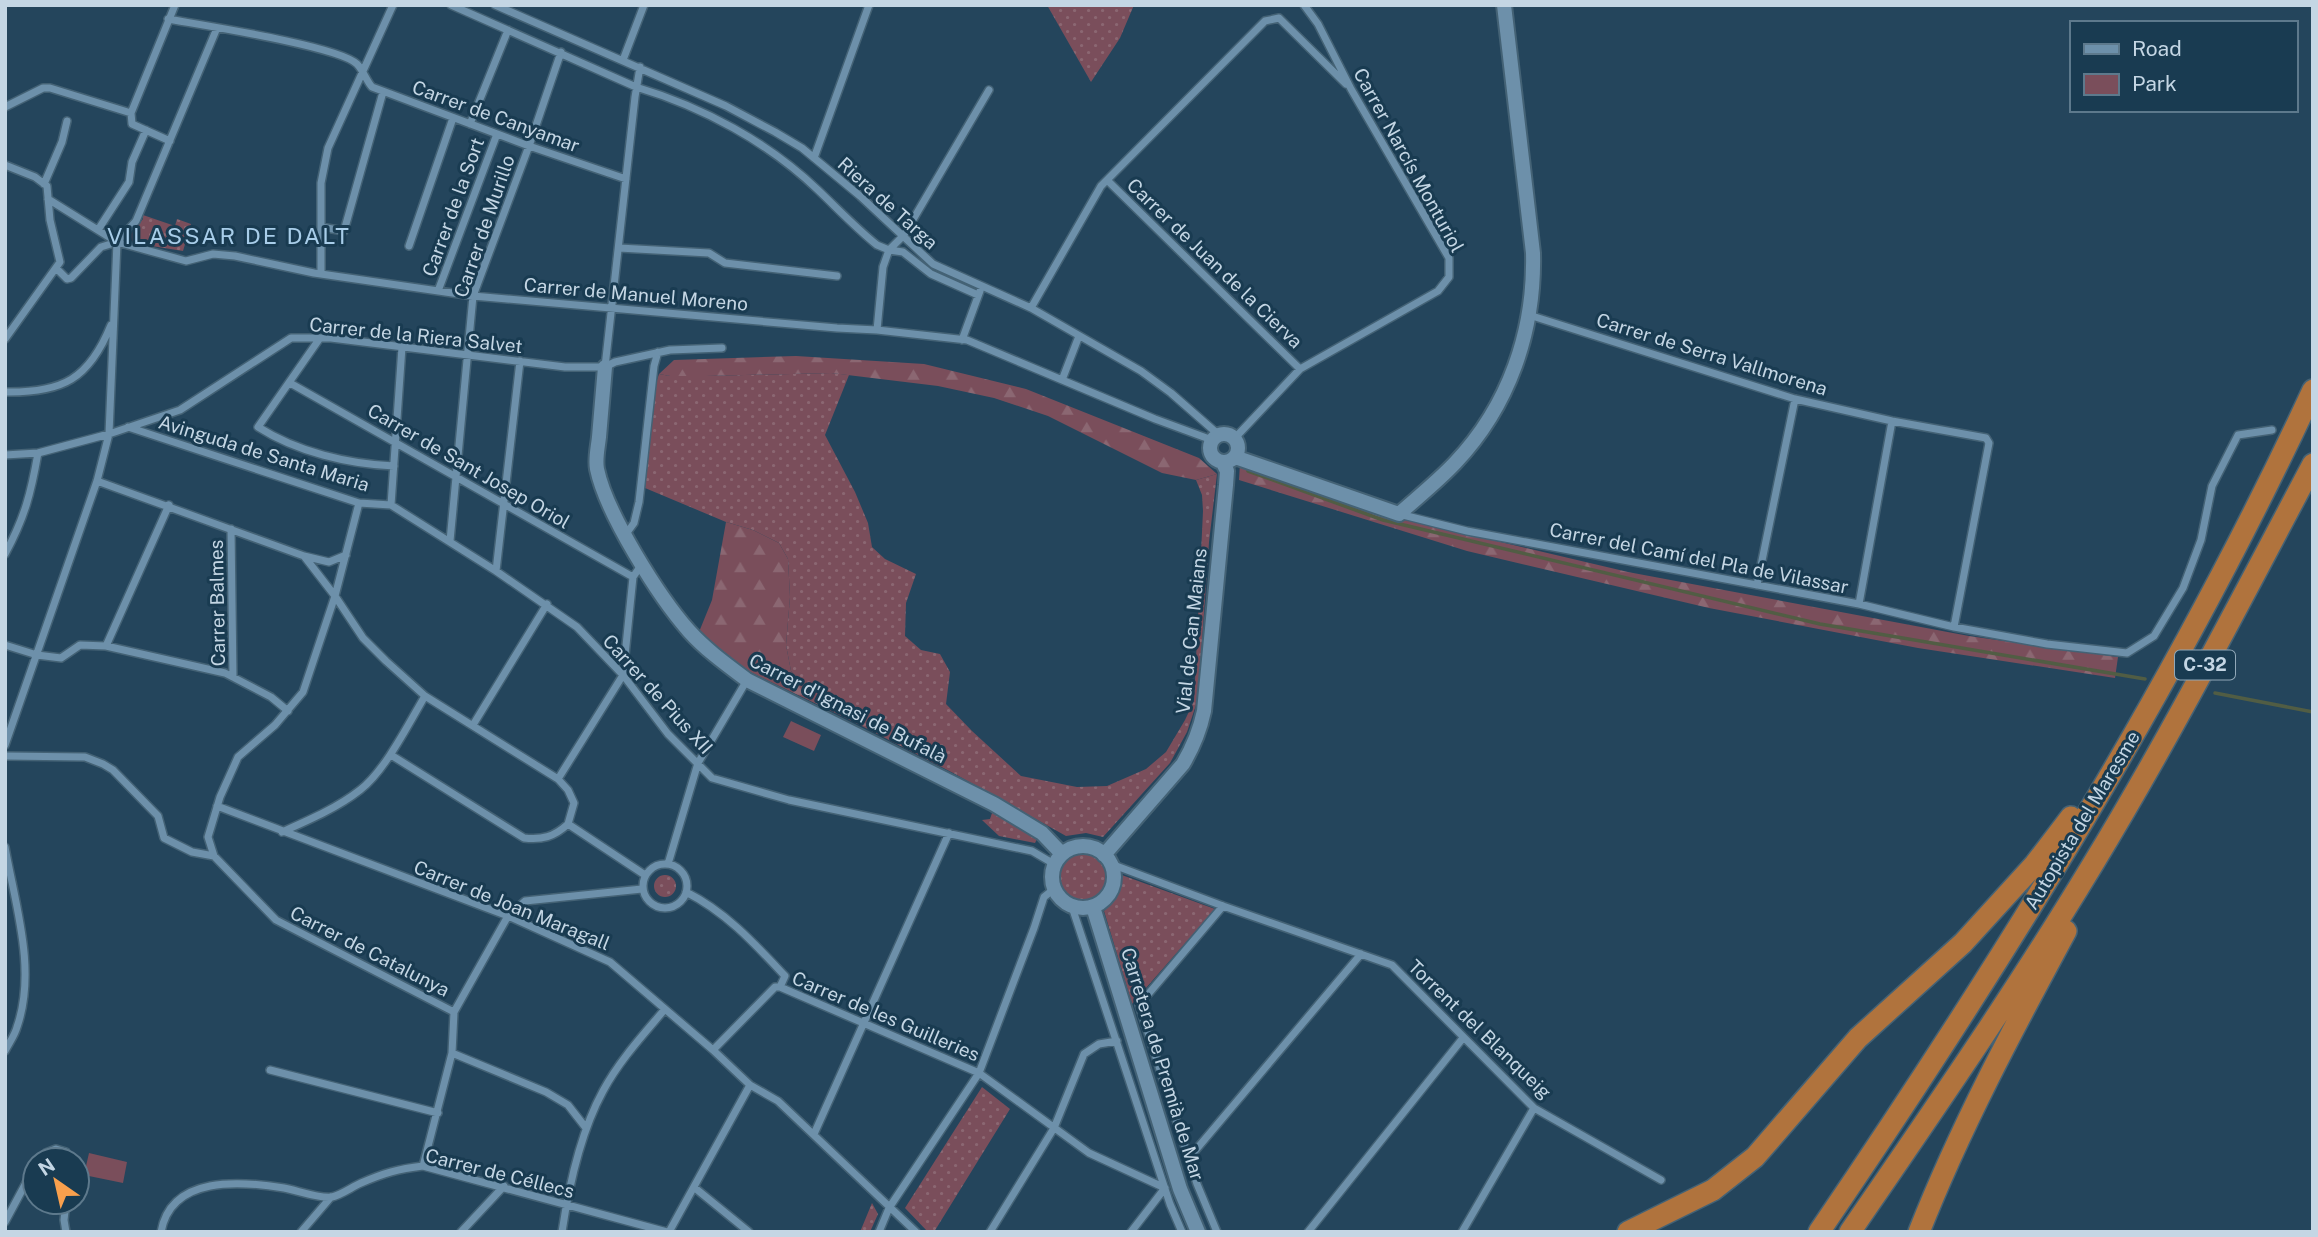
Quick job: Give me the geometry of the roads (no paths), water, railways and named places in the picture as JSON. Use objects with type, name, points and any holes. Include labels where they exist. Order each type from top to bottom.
[{"type":"highway","name":"Autopista del Maresme","points":[[1819,1232],[2046,882],[2129,743],[2263,495],[2313,390]]},
{"type":"highway","name":"Autopista del Maresme","points":[[1850,1232],[1994,1021],[2093,864],[2229,622],[2313,464]]},
{"type":"highway","points":[[1628,1232],[1713,1190],[1755,1157],[1858,1038],[1963,943],[2035,864],[2129,743]]},
{"type":"highway","name":"C-32","points":[[1919,1232],[2004,1045],[2068,928],[2093,864]]},
{"type":"street","points":[[170,141],[132,124],[131,113],[175,5]]},
{"type":"street","points":[[321,274],[321,183],[328,148],[393,5]]},
{"type":"street","points":[[451,5],[636,87],[661,94],[759,142],[818,189],[877,246],[902,252],[931,274],[978,295]]},
{"type":"street","name":"Riera de Targa","points":[[495,5],[726,106],[775,132],[814,158],[904,235],[933,264],[1031,308],[1141,371],[1171,393],[1215,438]]},
{"type":"street","points":[[623,60],[644,5]]},
{"type":"street","points":[[814,158],[869,5]]},
{"type":"street","name":"Carrer Narcís Monturiol","points":[[1234,439],[1300,369],[1420,302],[1438,290],[1449,277],[1449,258],[1351,89],[1318,24],[1304,5]]},
{"type":"street","points":[[1229,460],[1238,447],[1234,439],[1228,435],[1215,438],[1210,449],[1211,455],[1399,514],[1454,465],[1489,421],[1511,379],[1522,346],[1534,279],[1504,5]]},
{"type":"street","name":"Carrer de Canyamar","points":[[168,19],[313,47],[347,58],[357,64],[372,87],[383,92],[626,179]]},
{"type":"street","points":[[1031,308],[1101,186],[1265,20],[1279,19],[1351,89]]},
{"type":"street","points":[[56,268],[68,279],[71,278],[101,247],[117,242],[136,221],[217,28]]},
{"type":"street","points":[[470,124],[508,30]]},
{"type":"street","name":"Carrer de Murillo","points":[[450,541],[473,296],[561,52]]},
{"type":"street","points":[[605,367],[640,67]]},
{"type":"street","points":[[5,107],[50,88],[131,113]]},
{"type":"street","points":[[877,330],[883,267],[889,250],[904,235],[989,90]]},
{"type":"street","points":[[321,227],[344,231],[383,92]]},
{"type":"street","points":[[409,246],[453,118]]},
{"type":"street","points":[[44,184],[62,142],[67,121]]},
{"type":"street","points":[[98,230],[129,182],[132,162],[146,130]]},
{"type":"street","name":"Carrer de la Sort","points":[[438,291],[497,134]]},
{"type":"street","points":[[5,165],[35,177],[47,187],[51,200],[50,220],[60,262],[5,339]]},
{"type":"street","name":"Carrer de Juan de la Cierva","points":[[1107,180],[1300,369]]},
{"type":"street","name":"Carrer de Manuel Moreno","points":[[51,200],[117,242],[186,261],[213,254],[236,256],[321,274],[473,296],[877,330],[962,340],[1155,419],[1215,438]]},
{"type":"street","points":[[5,745],[97,481],[109,434],[117,242]]},
{"type":"street","points":[[619,248],[709,253],[724,263],[837,275]]},
{"type":"street","points":[[962,340],[982,286]]},
{"type":"street","name":"Carrer de Serra Vallmorena","points":[[1529,315],[1795,399],[1892,421],[1986,438],[1989,443],[1954,627]]},
{"type":"street","points":[[5,326],[21,318]]},
{"type":"street","points":[[5,392],[31,393],[64,384],[91,365],[103,346],[114,318]]},
{"type":"street","points":[[1062,380],[1079,336]]},
{"type":"street","name":"Carrer de la Riera Salvet","points":[[5,454],[38,453],[109,434],[180,410],[291,338],[320,338],[565,367],[605,367],[658,352],[722,348]]},
{"type":"street","points":[[320,338],[258,428],[275,438],[312,452],[394,466]]},
{"type":"street","points":[[391,505],[402,347]]},
{"type":"street","points":[[626,534],[634,523],[639,502],[654,366],[658,352]]},
{"type":"street","points":[[496,570],[520,361]]},
{"type":"street","name":"Carrer d'Ignasi de Bufalà","points":[[605,367],[597,466],[604,490],[642,563],[692,634],[747,680],[994,804],[1042,833],[1058,859]]},
{"type":"street","name":"Carrer de Sant Josep Oriol","points":[[290,383],[633,577]]},
{"type":"street","points":[[1757,584],[1795,399]]},
{"type":"street","points":[[1859,604],[1892,421]]},
{"type":"street","name":"Avinguda de Santa Maria","points":[[128,427],[359,503],[391,505]]},
{"type":"street","name":"Carrer del Camí del Pla de Vilassar","points":[[1399,514],[1467,531],[1859,604],[1954,627],[2047,644],[2127,653],[2154,636],[2183,588],[2200,540],[2212,486],[2238,435],[2272,430]]},
{"type":"street","points":[[5,554],[19,529],[31,496],[38,453]]},
{"type":"street","name":"Vial de Can Maians","points":[[1107,859],[1182,764],[1201,725],[1229,460]]},
{"type":"street","points":[[97,481],[304,556],[329,562],[346,555]]},
{"type":"street","points":[[217,806],[239,757],[288,711],[303,692],[335,596],[359,503]]},
{"type":"street","points":[[106,646],[169,505]]},
{"type":"street","name":"Carrer de Pius XII","points":[[391,505],[496,570],[577,627],[623,675],[668,734],[712,778],[789,800],[1032,851],[1058,859]]},
{"type":"street","name":"Carrer Balmes","points":[[232,529],[233,677]]},
{"type":"street","points":[[304,556],[363,638],[386,661],[425,695],[558,779],[568,790],[574,803],[568,824],[551,836],[538,840],[524,838],[390,755]]},
{"type":"street","points":[[558,779],[623,675],[633,577],[642,563]]},
{"type":"street","points":[[473,725],[547,604]]},
{"type":"street","points":[[5,645],[37,655],[61,658],[80,645],[106,646],[225,673],[271,697],[288,711]]},
{"type":"street","points":[[668,864],[698,763],[747,680]]},
{"type":"street","points":[[282,832],[309,820],[362,789],[390,755],[425,695]]},
{"type":"street","name":"Carrer de Catalunya","points":[[5,756],[85,757],[103,764],[113,769],[158,816],[164,838],[192,852],[214,856]]},
{"type":"street","name":"Carrer de Joan Maragall","points":[[217,806],[508,916],[610,962],[750,1085],[778,1101],[916,1232]]},
{"type":"street","name":"Carrer de Catalunya","points":[[217,806],[208,837],[214,856],[276,920],[454,1012]]},
{"type":"street","points":[[568,824],[645,875]]},
{"type":"street","points":[[814,1135],[949,834]]},
{"type":"street","points":[[1072,907],[1093,907],[1110,893],[1113,884],[1107,859],[1087,846],[1078,847],[1058,859],[1051,881],[1058,896],[1072,907],[1182,1232]]},
{"type":"street","points":[[5,847],[24,953],[25,986],[18,1026],[5,1051]]},
{"type":"street","name":"Torrent del Blanqueig","points":[[1107,859],[1223,906],[1392,965],[1534,1108],[1661,1180]]},
{"type":"street","points":[[668,864],[682,873],[686,880],[686,892],[681,902],[667,909],[651,904],[642,889],[645,875],[654,867],[668,864]]},
{"type":"street","points":[[423,1166],[452,1053],[454,1012],[508,916],[525,901],[642,889]]},
{"type":"street","points":[[879,1232],[889,1208],[979,1073],[1044,897],[1054,889]]},
{"type":"street","points":[[686,892],[721,913],[754,943],[785,976],[780,987]]},
{"type":"street","points":[[1217,1232],[1189,1158],[1139,1005],[1223,906]]},
{"type":"street","name":"Carretera de Premià de Mar","points":[[1093,907],[1180,1189],[1198,1232]]},
{"type":"street","points":[[1189,1158],[1361,954]]},
{"type":"street","name":"Carrer de les Guilleries","points":[[713,1050],[775,987],[780,987],[979,1073],[1089,1153],[1165,1188]]},
{"type":"street","points":[[562,1232],[586,1128],[604,1089],[665,1009]]},
{"type":"street","points":[[1308,1232],[1464,1038]]},
{"type":"street","points":[[990,1232],[1054,1128],[1084,1054],[1099,1044],[1117,1041]]},
{"type":"street","points":[[452,1053],[546,1092],[568,1105],[586,1128]]},
{"type":"street","points":[[270,1070],[438,1113]]},
{"type":"street","name":"Carrer de Céllecs","points":[[331,1198],[393,1170],[423,1166],[668,1232],[695,1188],[750,1085]]},
{"type":"street","points":[[1462,1232],[1534,1108]]},
{"type":"street","points":[[161,1232],[164,1218],[182,1198],[204,1186],[227,1182],[283,1188],[331,1198],[301,1232]]},
{"type":"street","points":[[461,1232],[504,1186]]},
{"type":"street","points":[[695,1188],[749,1232]]},
{"type":"street","points":[[1131,1232],[1165,1188]]},
{"type":"street","points":[[5,1222],[21,1192]]},
{"type":"waterway","points":[[1248,471],[1383,520],[1820,624],[2145,679]]},
{"type":"waterway","points":[[2215,693],[2313,712]]},
{"type":"district","name":"VILASSAR DE DALT","points":[[229,236]]}]
